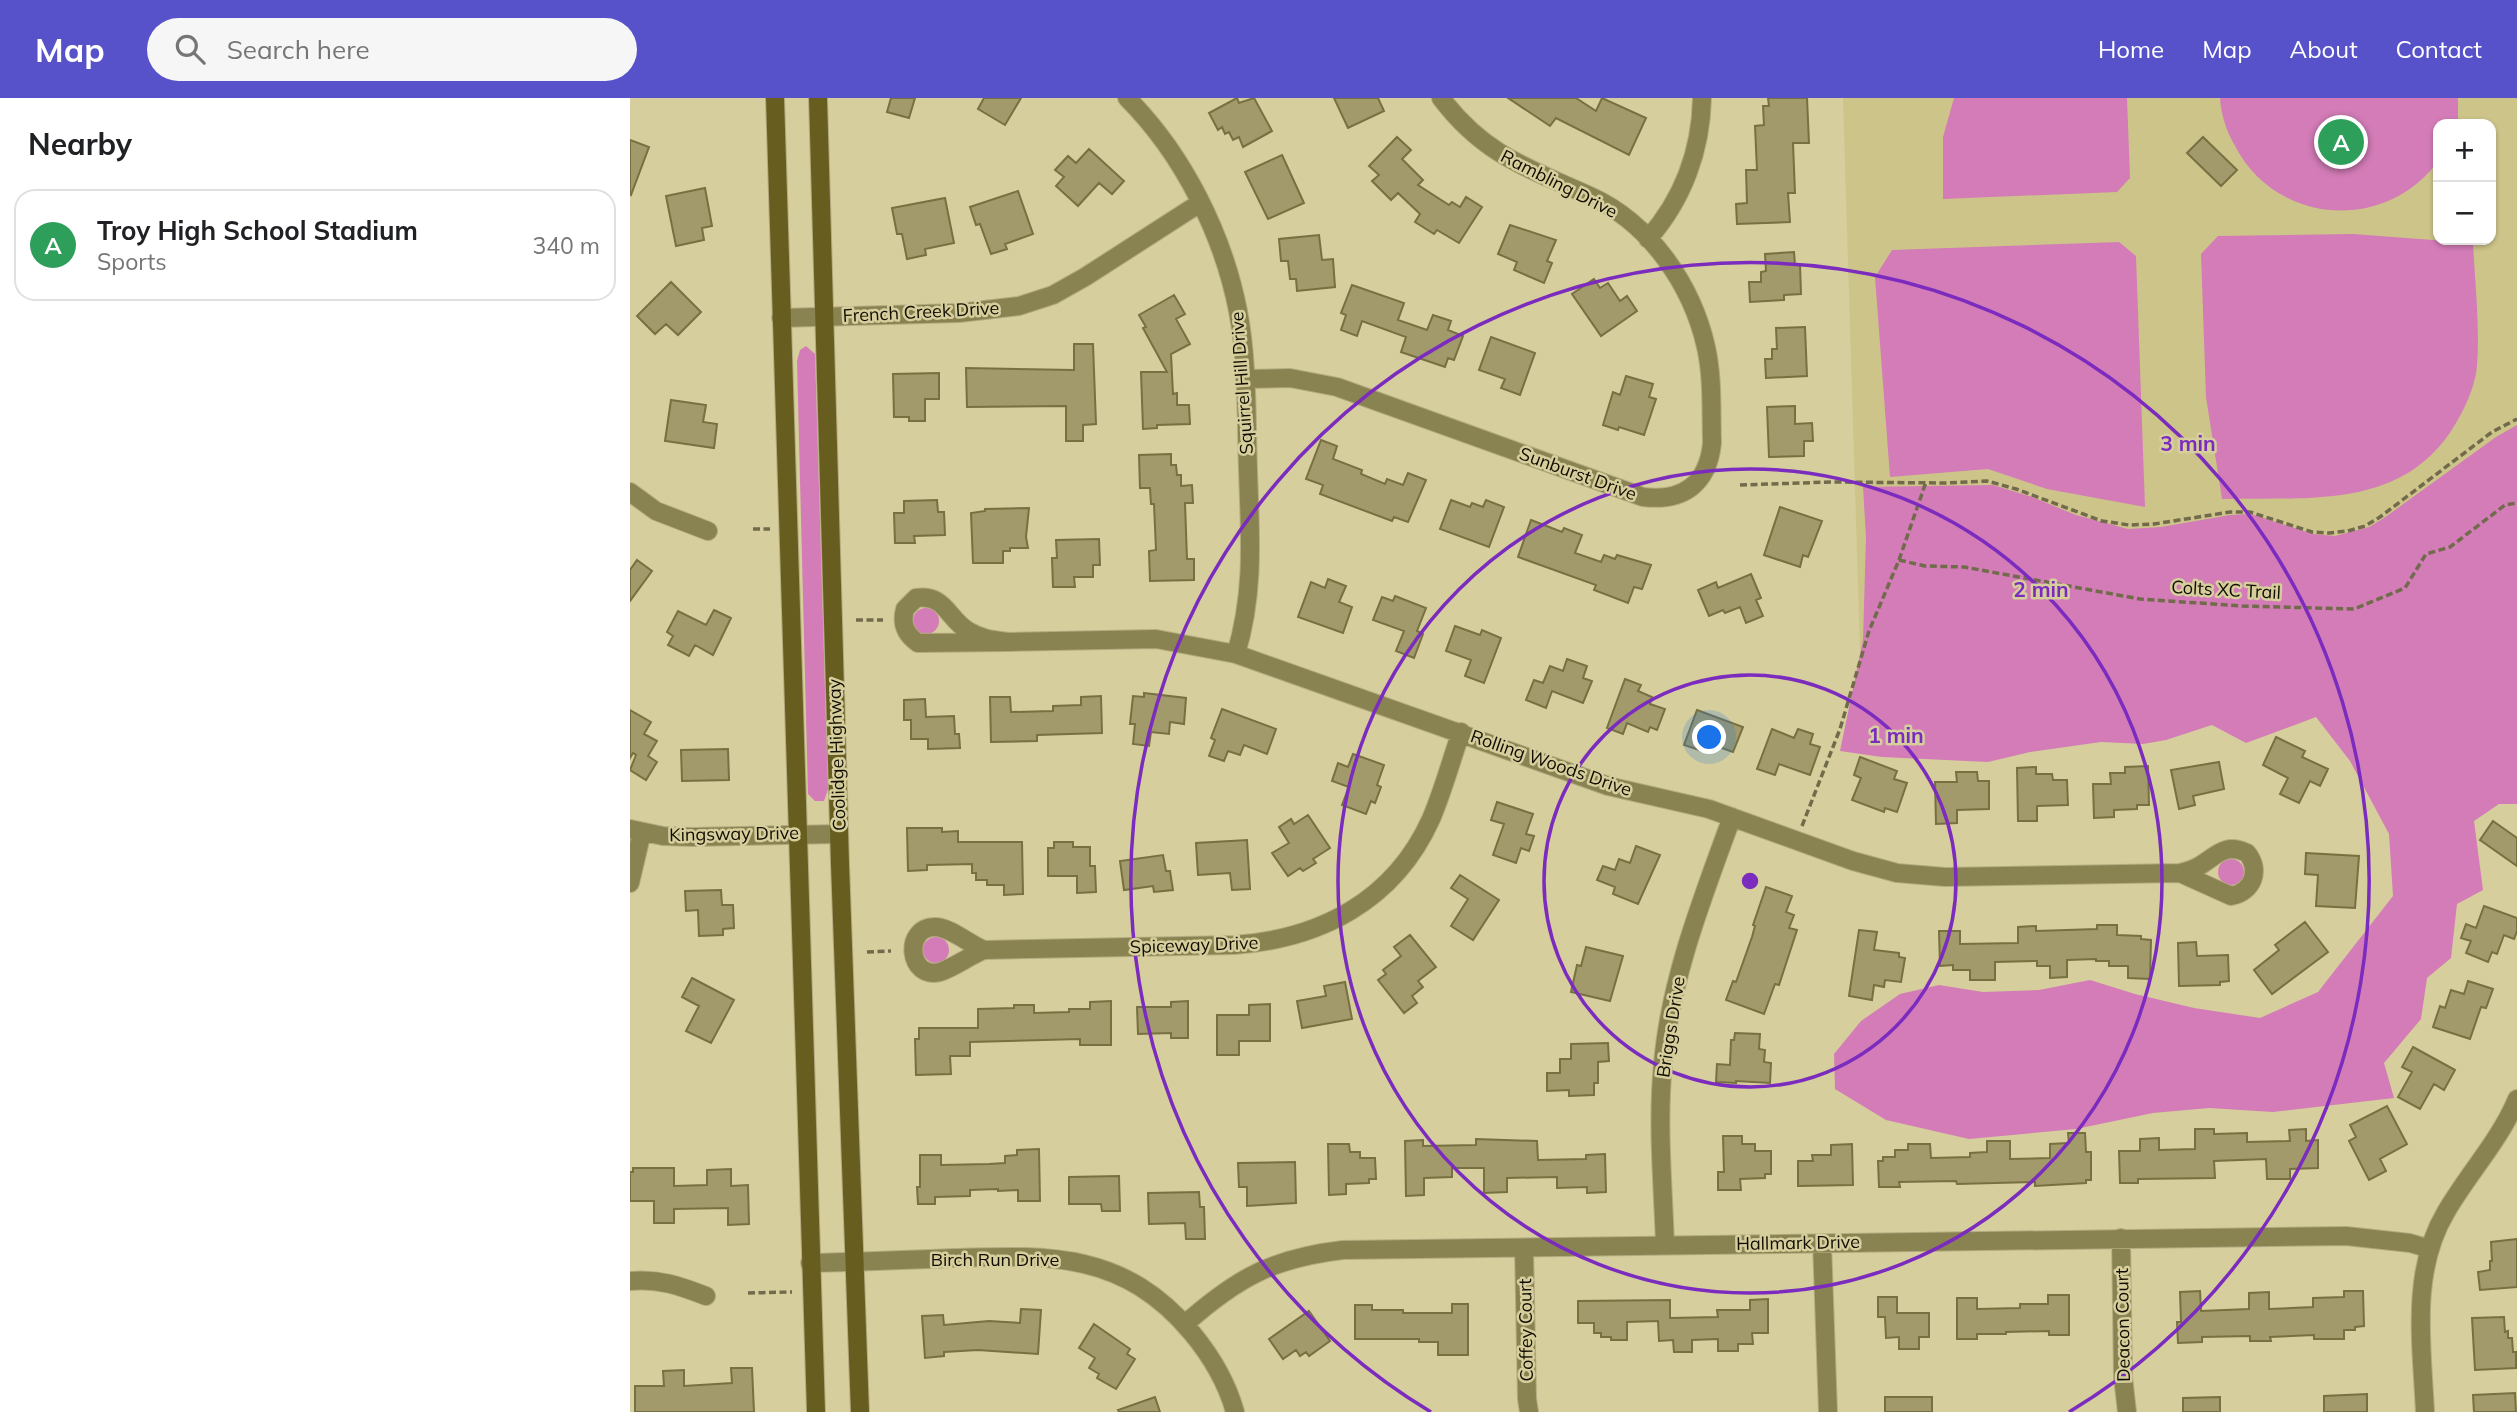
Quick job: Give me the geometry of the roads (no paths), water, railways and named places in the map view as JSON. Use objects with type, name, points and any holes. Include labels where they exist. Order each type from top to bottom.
[{"type":"main road","points":[[775,98],[816,1412]]},
{"type":"main road","name":"Coolidge Highway","points":[[818,98],[839,834],[860,1412]]},
{"type":"street","name":"Squirrel Hill Drive","points":[[1127,98],[1167,146],[1200,203],[1232,284],[1243,346],[1251,576],[1247,614],[1236,654]]},
{"type":"street","name":"Rambling Drive","points":[[1441,98],[1463,125],[1498,153],[1538,175],[1592,197],[1629,222],[1648,239]]},
{"type":"street","points":[[1648,239],[1672,207],[1688,173],[1699,131],[1702,98]]},
{"type":"street","name":"French Creek Drive","points":[[781,318],[992,311],[1028,303],[1053,295],[1085,277],[1200,203]]},
{"type":"street","name":"Sunburst Drive","points":[[1245,379],[1290,379],[1337,387],[1643,497],[1656,499],[1682,494],[1701,478],[1711,454],[1709,367],[1694,307],[1668,262],[1648,239]]},
{"type":"street","points":[[630,492],[656,511],[708,531]]},
{"type":"street","name":"Rolling Woods Drive","points":[[1008,642],[984,639],[968,631],[941,602],[933,598],[916,598],[905,609],[903,626],[911,639],[918,643],[1008,642],[1156,639],[1236,654],[1608,786],[1687,803],[1870,867],[1945,877],[2180,873]]},
{"type":"street","name":"Spiceway Drive","points":[[984,950],[1234,946],[1268,943],[1327,924],[1381,888],[1410,855],[1430,820],[1461,732]]},
{"type":"street","name":"Briggs Drive","points":[[1664,1245],[1661,1093],[1665,1041],[1683,958],[1732,817]]},
{"type":"street","points":[[630,883],[636,830]]},
{"type":"street","name":"Kingsway Drive","points":[[636,830],[692,837],[839,834]]},
{"type":"street","points":[[2424,1412],[2421,1298],[2430,1249],[2446,1212],[2494,1140],[2517,1099]]},
{"type":"street","name":"Hallmark Drive","points":[[1185,1324],[1245,1277],[1292,1258],[1343,1250],[2346,1236],[2410,1243],[2430,1249]]},
{"type":"street","name":"Deacon Court","points":[[2121,1238],[2123,1377],[2127,1412]]},
{"type":"street","points":[[1822,1243],[1828,1412]]},
{"type":"street","name":"Coffey Court","points":[[1524,1248],[1529,1412]]},
{"type":"street","name":"Birch Run Drive","points":[[810,1263],[1032,1256],[1077,1261],[1124,1277],[1163,1303],[1185,1324],[1213,1362],[1235,1412]]},
{"type":"street","points":[[630,1281],[646,1279],[667,1282],[705,1296]]},
{"type":"place","name":"Troy High School Stadium","points":[[2341,142]]}]
